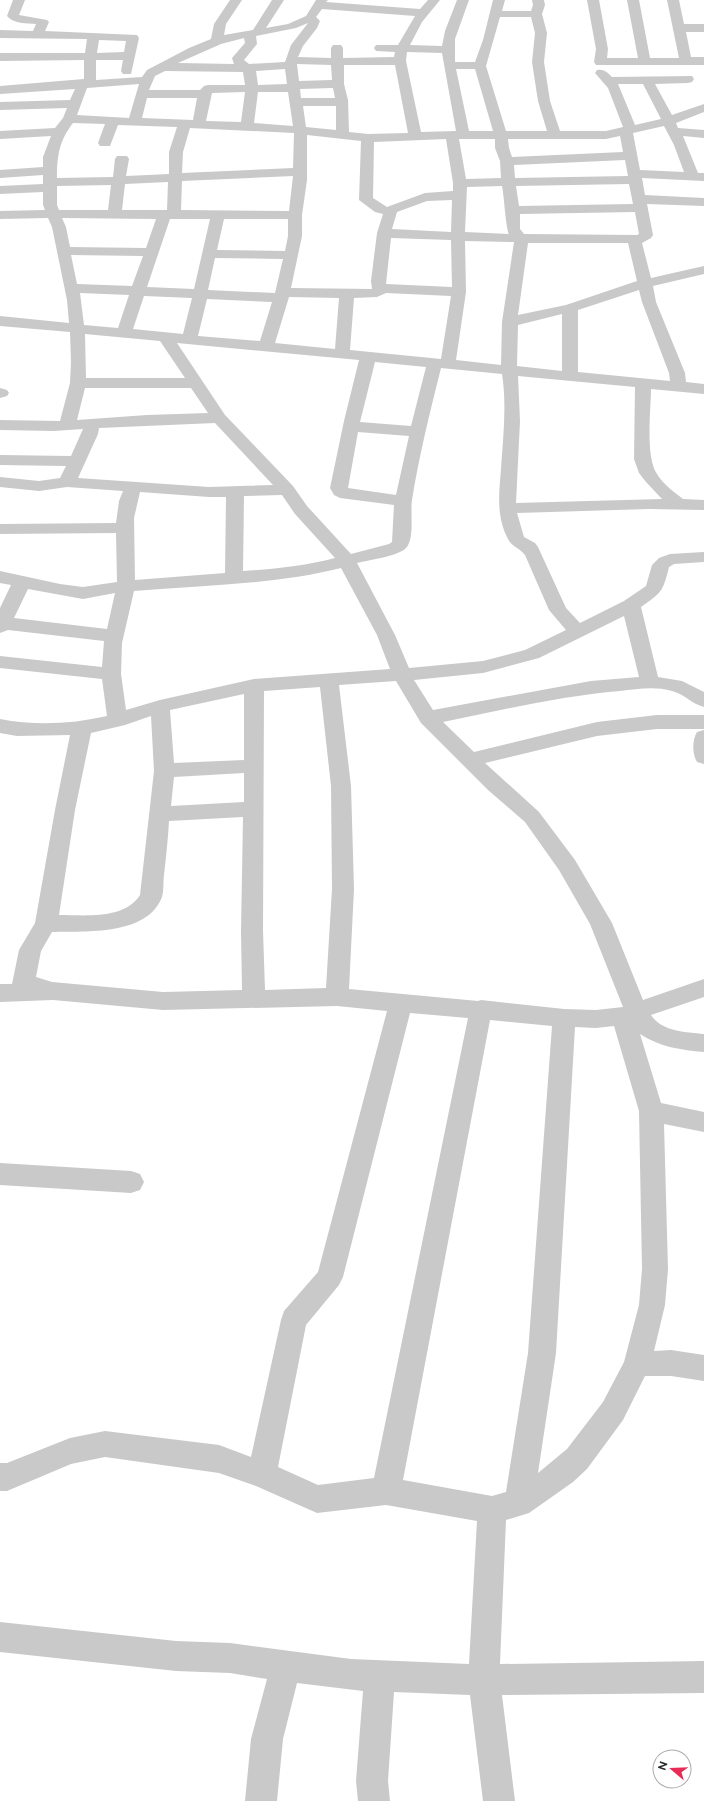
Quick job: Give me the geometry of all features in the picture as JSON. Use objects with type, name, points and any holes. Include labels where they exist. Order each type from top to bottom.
[{"type":"street","points":[[216,41],[220,24],[236,0]]},
{"type":"street","points":[[247,127],[252,88],[250,71],[238,61],[238,58],[250,45],[253,34],[278,0]]},
{"type":"street","points":[[415,137],[401,55],[422,13],[434,0]]},
{"type":"street","points":[[0,577],[60,590],[83,593],[126,586],[234,578],[319,568],[395,548],[400,544],[402,538],[402,501],[418,432],[442,363],[459,292],[458,236],[460,189],[457,135],[448,58],[449,34],[463,0]]},
{"type":"street","points":[[538,0],[539,5],[536,14],[541,33],[538,62],[544,101],[554,134]]},
{"type":"street","points":[[384,233],[521,238],[634,239],[640,239],[646,235],[630,156],[628,131],[614,87],[601,72],[600,62],[602,49],[593,0]]},
{"type":"street","points":[[634,0],[645,62]]},
{"type":"street","points":[[673,0],[682,61],[688,79],[700,94]]},
{"type":"street","points":[[134,122],[146,80],[151,73],[160,67],[216,41],[234,36],[253,34],[292,26],[310,18],[320,2],[422,13]]},
{"type":"street","points":[[14,3],[13,16],[16,18],[43,22],[38,34]]},
{"type":"street","points":[[536,14],[497,7],[480,66],[501,135],[502,148],[507,161],[508,183],[513,210],[513,230],[521,238],[521,250],[517,266],[510,322],[509,370],[511,381],[512,421],[507,508],[512,529],[517,540],[529,547],[558,610],[577,631]]},
{"type":"street","points":[[266,346],[282,295],[295,236],[295,215],[300,172],[300,130],[293,87],[291,63],[297,45],[314,26],[314,21],[310,18]]},
{"type":"street","points":[[678,28],[704,28]]},
{"type":"street","points":[[0,34],[132,37],[125,81]]},
{"type":"street","points":[[67,425],[78,382],[79,362],[77,328],[74,300],[59,227],[50,205],[50,157],[59,132],[69,119],[74,104],[87,83],[94,36]]},
{"type":"street","points":[[297,45],[313,45]]},
{"type":"street","points":[[343,136],[342,102],[333,46],[351,47]]},
{"type":"street","points":[[366,47],[401,55]]},
{"type":"street","points":[[160,67],[247,68],[291,63],[336,61],[401,55],[448,58],[480,66]]},
{"type":"street","points":[[0,57],[129,56]]},
{"type":"street","points":[[600,62],[704,61]]},
{"type":"street","points":[[608,81],[688,79]]},
{"type":"street","points":[[0,90],[146,80]]},
{"type":"street","points":[[459,292],[383,288],[379,286],[378,282],[384,233],[390,212],[399,206],[425,197],[460,189],[508,183],[635,177],[698,177],[690,154],[671,124],[647,80]]},
{"type":"street","points":[[199,124],[204,94],[206,90],[212,88],[293,87],[338,84]]},
{"type":"street","points":[[143,94],[204,94]]},
{"type":"street","points":[[296,102],[342,102]]},
{"type":"street","points":[[0,106],[74,104]]},
{"type":"street","points":[[671,124],[704,108]]},
{"type":"street","points":[[69,119],[300,130],[368,138],[457,135],[606,135],[704,120]]},
{"type":"street","points":[[105,143],[113,121]]},
{"type":"street","points":[[124,333],[151,252],[169,215],[175,178],[176,152],[185,124]]},
{"type":"street","points":[[671,124],[704,134]]},
{"type":"street","points":[[0,135],[59,132]]},
{"type":"street","points":[[368,138],[366,200],[372,205],[390,212]]},
{"type":"street","points":[[507,161],[630,156]]},
{"type":"street","points":[[114,214],[122,159]]},
{"type":"street","points":[[0,174],[50,181],[119,181],[300,172]]},
{"type":"street","points":[[0,190],[50,181]]},
{"type":"street","points":[[513,210],[640,203],[704,202]]},
{"type":"street","points":[[0,215],[295,215]]},
{"type":"street","points":[[190,339],[218,215]]},
{"type":"street","points":[[634,239],[643,284],[678,373],[678,387]]},
{"type":"street","points":[[63,251],[151,252]]},
{"type":"street","points":[[209,254],[291,255]]},
{"type":"street","points":[[510,322],[570,308],[643,284],[704,270]]},
{"type":"street","points":[[71,288],[200,294],[347,295],[377,293],[383,288]]},
{"type":"street","points":[[342,354],[347,295]]},
{"type":"street","points":[[570,308],[570,376]]},
{"type":"street","points":[[0,321],[704,389]]},
{"type":"street","points":[[0,1477],[7,1477],[70,1450],[105,1444],[219,1459],[262,1474],[317,1498],[386,1491],[505,1506],[563,1472],[577,1459],[613,1411],[637,1364],[652,1305],[655,1269],[651,1111],[630,1013],[601,923],[567,865],[532,817],[495,785],[428,718],[416,702],[402,675],[386,635],[347,561],[301,510],[287,490],[219,418],[165,336]]},
{"type":"street","points":[[368,357],[351,426],[339,488],[340,491],[346,494],[402,501]]},
{"type":"street","points":[[78,382],[195,383]]},
{"type":"street","points":[[643,383],[642,459],[645,470],[657,485],[678,504]]},
{"type":"street","points":[[0,426],[67,425],[147,420],[219,418]]},
{"type":"street","points":[[68,482],[90,434],[92,424]]},
{"type":"street","points":[[351,426],[418,432]]},
{"type":"street","points":[[0,460],[77,461]]},
{"type":"street","points":[[2,486],[39,486],[68,482],[193,491],[235,492],[287,490]]},
{"type":"street","points":[[118,720],[111,674],[114,636],[126,586],[125,528],[128,502],[133,486]]},
{"type":"street","points":[[234,578],[235,492]]},
{"type":"street","points":[[507,508],[678,504],[704,505]]},
{"type":"street","points":[[0,529],[125,528]]},
{"type":"street","points":[[0,726],[17,729],[50,730],[82,728],[118,720],[160,706],[254,685],[402,675],[483,667],[532,654],[631,605],[653,590],[656,585],[661,565],[670,559],[704,557]]},
{"type":"street","points":[[22,582],[1,625],[114,636]]},
{"type":"street","points":[[631,605],[650,682]]},
{"type":"street","points":[[0,662],[111,674]]},
{"type":"street","points":[[329,680],[342,786],[343,889],[338,997]]},
{"type":"street","points":[[704,681],[704,696]]},
{"type":"street","points":[[428,718],[591,687],[650,682],[675,685],[689,691],[704,701]]},
{"type":"street","points":[[254,685],[252,931],[254,998]]},
{"type":"street","points":[[46,924],[95,923],[129,917],[143,908],[151,896],[164,771],[160,706]]},
{"type":"street","points":[[470,760],[597,729],[657,722],[704,722]]},
{"type":"street","points":[[53,991],[23,982],[30,950],[46,924],[65,810],[82,728]]},
{"type":"street","points":[[704,737],[704,757]]},
{"type":"street","points":[[164,771],[253,766]]},
{"type":"street","points":[[160,814],[254,809]]},
{"type":"street","points":[[0,993],[53,991],[163,1001],[338,997],[481,1009],[564,1018],[596,1019],[630,1013],[678,999],[704,988]]},
{"type":"street","points":[[262,1474],[294,1320],[330,1277],[401,1003]]},
{"type":"street","points":[[386,1491],[481,1009]]},
{"type":"street","points":[[630,1013],[660,1035],[680,1041],[704,1043]]},
{"type":"street","points":[[500,1801],[484,1680],[505,1506],[542,1353],[564,1018]]},
{"type":"street","points":[[651,1111],[704,1122]]},
{"type":"street","points":[[0,1174],[131,1182]]},
{"type":"street","points":[[637,1364],[672,1363],[704,1368]]},
{"type":"street","points":[[0,1637],[176,1656],[230,1658],[351,1675],[484,1680],[704,1677]]},
{"type":"street","points":[[261,1801],[267,1739],[286,1666]]},
{"type":"street","points":[[374,1801],[372,1781],[380,1675]]}]
